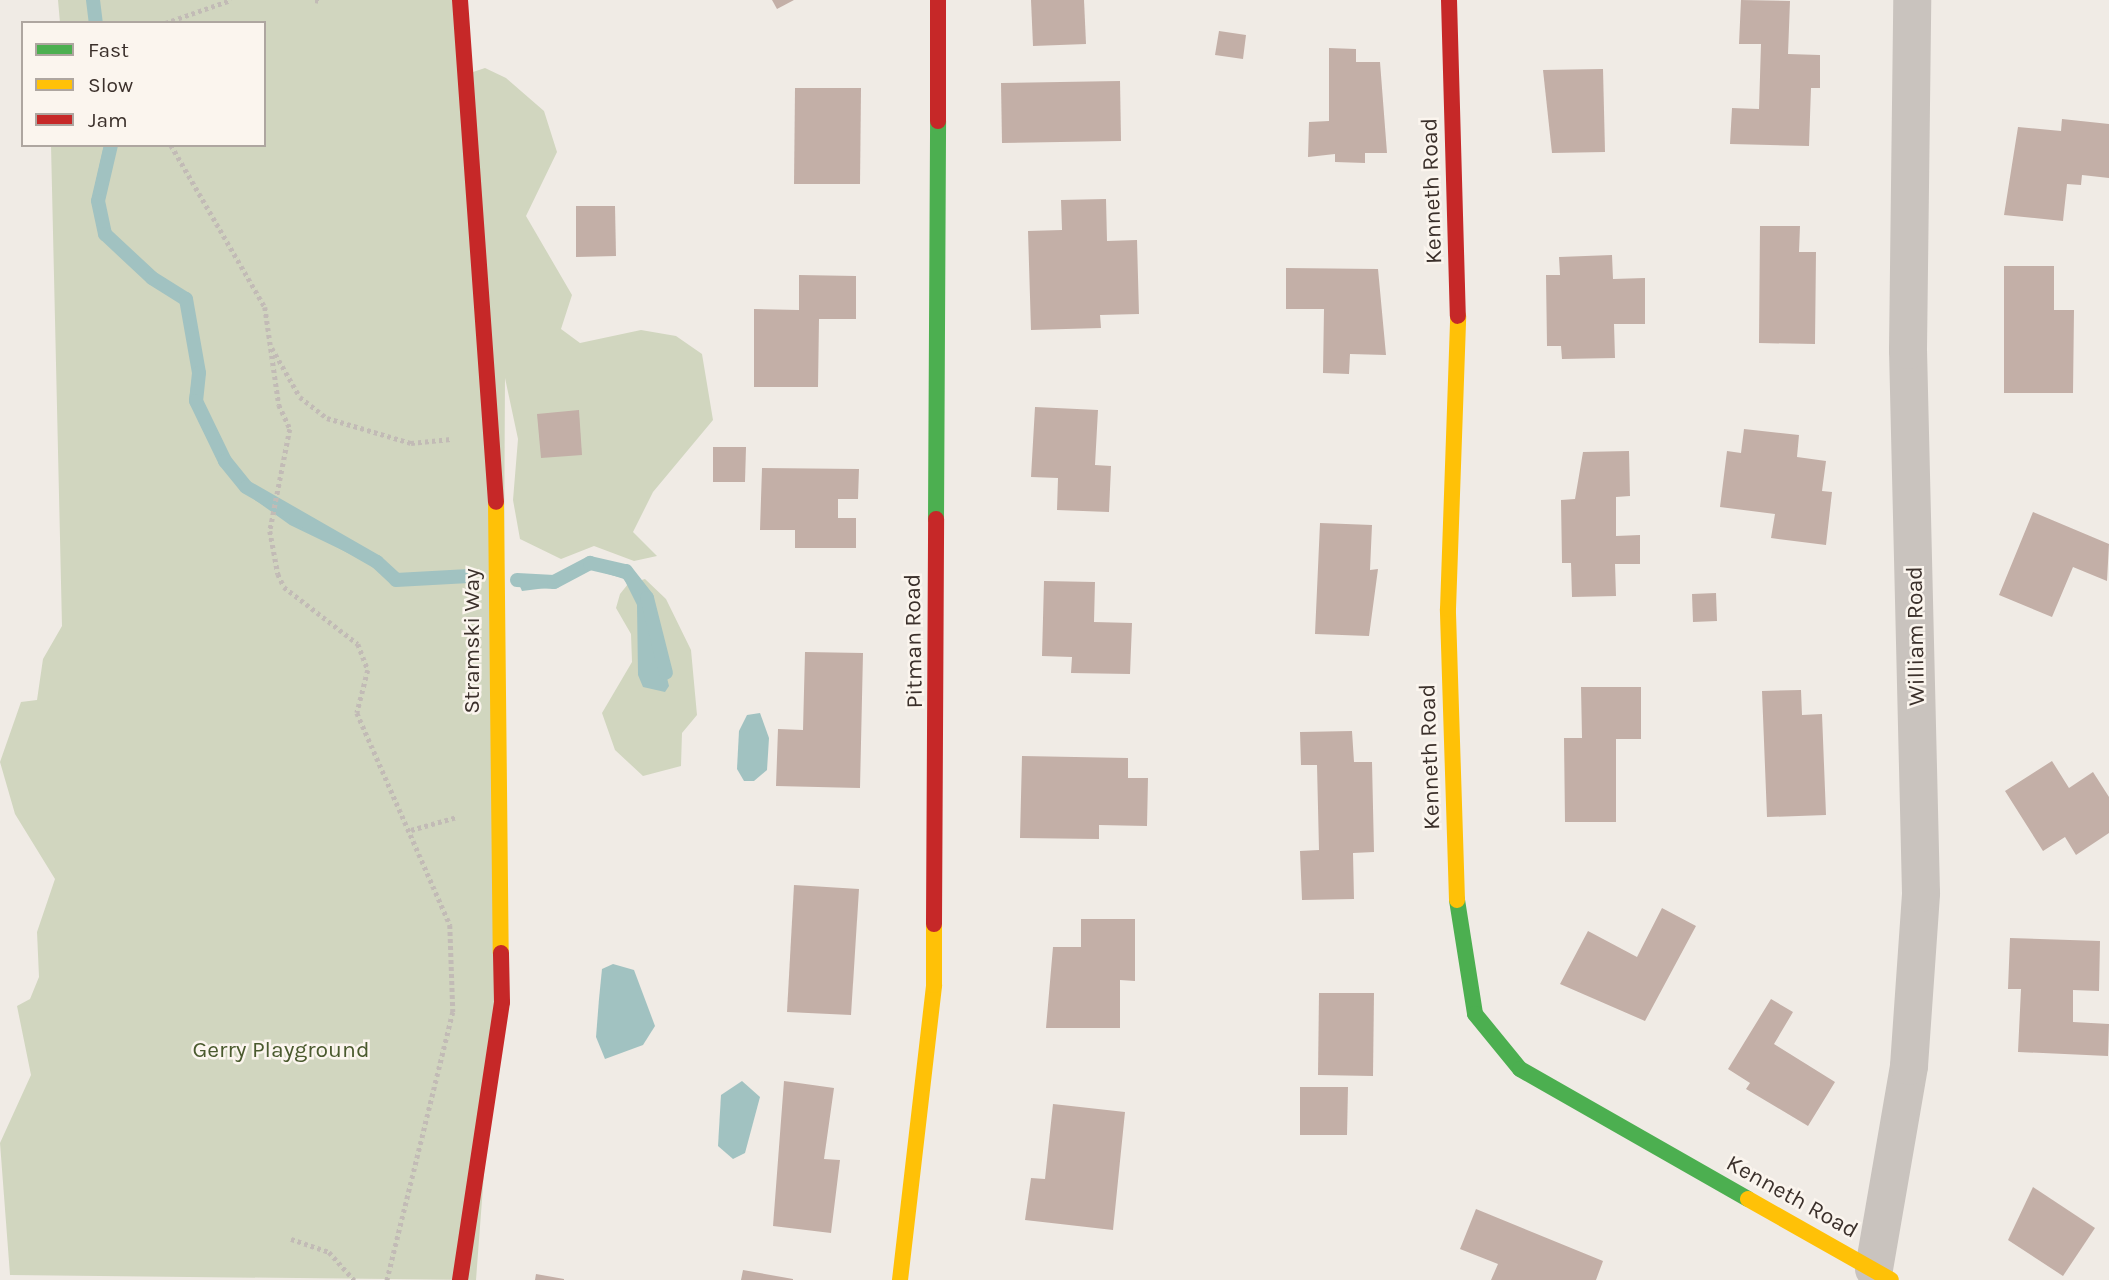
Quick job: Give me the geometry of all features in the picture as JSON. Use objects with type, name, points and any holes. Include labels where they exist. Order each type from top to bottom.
[{"type":"street","name":"Stramski Way","points":[[460,0],[494,438],[502,1002],[460,1280]]},
{"type":"street","name":"Pitman Road","points":[[900,1280],[934,985],[938,0]]},
{"type":"street","name":"Kenneth Road","points":[[1449,0],[1460,372],[1448,609],[1457,906],[1475,1014],[1520,1069],[1882,1275]]},
{"type":"street","name":"William Road","points":[[1882,1275],[1909,1066],[1921,893],[1908,351],[1912,0]]},
{"type":"path","points":[[171,21],[231,0]]},
{"type":"path","points":[[173,147],[265,307],[279,405],[290,429],[273,514],[271,540],[284,587],[358,644],[368,670],[357,713],[450,925],[453,1012],[387,1280]]},
{"type":"path","points":[[269,340],[299,397],[327,418],[411,443],[494,438]]},
{"type":"path","points":[[291,1239],[329,1252],[354,1280]]},
{"type":"green space","name":"Gerry Playground","points":[[58,0],[459,0],[464,75],[485,68],[506,78],[544,111],[557,152],[526,216],[572,295],[561,329],[580,343],[641,330],[676,336],[702,354],[713,420],[653,492],[633,532],[657,556],[634,561],[594,546],[561,559],[520,539],[513,500],[518,439],[505,378],[502,934],[476,1280],[10,1275],[0,1143],[31,1075],[17,1006],[30,999],[39,977],[37,932],[55,879],[15,814],[0,762],[21,702],[37,700],[43,659],[62,626],[51,147],[266,147],[266,21],[60,21]]},
{"type":"green space","points":[[645,579],[666,599],[691,650],[697,715],[682,733],[681,766],[643,776],[615,750],[602,713],[632,662],[631,634],[616,608],[620,594],[628,584]]},
{"type":"water","points":[[104,147],[111,147],[98,201],[105,234],[152,278],[186,299],[199,373],[196,401],[225,461],[246,487],[377,562],[396,580],[469,576],[470,581],[395,586],[377,567],[290,525],[244,492],[221,466],[189,400],[193,372],[181,303],[148,283],[100,236],[92,199]]},
{"type":"water","points":[[590,563],[624,571],[647,598],[669,686],[665,692],[643,687],[638,675],[637,605],[624,579],[589,568],[554,587],[522,591],[517,580],[554,582]]},
{"type":"water","points":[[760,713],[769,738],[767,770],[754,781],[744,781],[737,769],[739,731],[747,715]]},
{"type":"water","points":[[613,964],[634,970],[655,1026],[643,1045],[605,1059],[596,1037],[599,999],[602,969]]},
{"type":"water","points":[[742,1081],[760,1097],[745,1153],[733,1159],[718,1146],[721,1095]]},
{"type":"building","points":[[772,0],[794,0],[777,9]]},
{"type":"building","points":[[1031,0],[1084,0],[1086,44],[1033,46]]},
{"type":"building","points":[[1741,0],[1790,1],[1788,54],[1820,55],[1820,88],[1811,88],[1809,146],[1730,144],[1732,108],[1759,109],[1761,44],[1739,44]]},
{"type":"building","points":[[1219,31],[1246,35],[1243,59],[1215,55]]},
{"type":"building","points":[[1329,48],[1356,49],[1356,62],[1380,62],[1387,153],[1365,153],[1365,163],[1335,162],[1335,154],[1308,157],[1309,122],[1329,121]]},
{"type":"building","points":[[1603,69],[1605,152],[1552,153],[1543,70]]},
{"type":"building","points":[[1120,81],[1121,141],[1002,143],[1001,83]]},
{"type":"building","points":[[795,88],[861,88],[860,184],[794,184]]},
{"type":"building","points":[[2062,119],[2109,124],[2109,178],[2082,175],[2081,185],[2067,184],[2063,221],[2004,215],[2018,127],[2061,131]]},
{"type":"building","points":[[1106,199],[1107,241],[1137,240],[1139,314],[1100,315],[1101,328],[1031,330],[1028,231],[1062,230],[1061,200]]},
{"type":"building","points":[[576,206],[615,206],[616,256],[576,257]]},
{"type":"building","points":[[1760,226],[1800,226],[1799,252],[1816,252],[1815,344],[1759,343]]},
{"type":"building","points":[[1612,255],[1613,279],[1645,278],[1645,324],[1614,324],[1615,358],[1562,359],[1561,346],[1547,346],[1546,275],[1560,275],[1559,257]]},
{"type":"building","points":[[2004,266],[2054,266],[2054,310],[2074,310],[2073,393],[2004,393]]},
{"type":"building","points":[[1286,268],[1378,269],[1386,355],[1350,354],[1349,374],[1323,373],[1324,309],[1286,309]]},
{"type":"building","points":[[799,275],[856,276],[856,319],[819,319],[818,387],[754,387],[754,309],[799,310]]},
{"type":"building","points":[[1035,407],[1098,410],[1095,465],[1111,466],[1109,512],[1057,510],[1058,478],[1031,477]]},
{"type":"building","points":[[579,410],[582,455],[541,458],[537,414]]},
{"type":"building","points":[[1744,429],[1799,435],[1797,457],[1826,461],[1822,491],[1832,492],[1826,545],[1771,538],[1775,514],[1720,507],[1727,451],[1741,453]]},
{"type":"building","points":[[713,447],[746,447],[745,482],[713,482]]},
{"type":"building","points":[[1629,451],[1630,496],[1616,497],[1616,536],[1640,535],[1640,564],[1615,564],[1616,596],[1572,597],[1571,563],[1562,563],[1561,500],[1575,499],[1583,452]]},
{"type":"building","points":[[762,468],[859,469],[858,499],[838,499],[838,518],[856,518],[856,548],[795,548],[795,530],[760,530]]},
{"type":"building","points":[[2033,512],[2109,544],[2107,581],[2073,567],[2052,617],[1999,595]]},
{"type":"building","points":[[1320,523],[1372,525],[1370,570],[1378,569],[1369,636],[1315,634]]},
{"type":"building","points":[[1044,581],[1095,582],[1094,622],[1132,623],[1130,674],[1071,673],[1072,657],[1042,656]]},
{"type":"building","points":[[1716,593],[1717,621],[1693,622],[1692,594]]},
{"type":"building","points":[[805,652],[863,653],[860,788],[776,786],[778,729],[803,730]]},
{"type":"building","points":[[1581,687],[1641,687],[1641,739],[1616,739],[1616,822],[1565,822],[1564,738],[1582,738]]},
{"type":"building","points":[[1801,690],[1802,715],[1822,714],[1826,815],[1767,817],[1762,691]]},
{"type":"building","points":[[1352,731],[1354,762],[1372,762],[1374,852],[1353,853],[1354,899],[1302,900],[1300,851],[1319,850],[1317,765],[1301,765],[1300,732]]},
{"type":"building","points":[[1022,756],[1128,758],[1128,778],[1148,778],[1147,826],[1099,825],[1099,839],[1020,838]]},
{"type":"building","points":[[2052,761],[2069,788],[2093,772],[2109,797],[2109,833],[2076,855],[2065,837],[2043,851],[2005,791]]},
{"type":"building","points":[[794,885],[859,889],[851,1015],[787,1012]]},
{"type":"building","points":[[1662,908],[1696,926],[1645,1021],[1560,984],[1588,931],[1637,957]]},
{"type":"building","points":[[1081,919],[1135,919],[1135,981],[1120,980],[1120,1028],[1046,1028],[1053,947],[1081,947]]},
{"type":"building","points":[[2010,938],[2100,941],[2099,991],[2073,990],[2073,1022],[2109,1024],[2108,1056],[2018,1052],[2021,989],[2008,989]]},
{"type":"building","points":[[1319,993],[1374,993],[1373,1076],[1318,1075]]},
{"type":"building","points":[[1771,999],[1793,1012],[1774,1044],[1835,1082],[1808,1126],[1746,1089],[1750,1083],[1728,1069]]},
{"type":"building","points":[[784,1081],[834,1088],[824,1159],[840,1160],[831,1233],[773,1226]]},
{"type":"building","points":[[1300,1087],[1348,1087],[1347,1135],[1300,1135]]},
{"type":"building","points":[[1053,1104],[1125,1112],[1113,1230],[1025,1220],[1031,1178],[1045,1179]]},
{"type":"building","points":[[2033,1187],[2095,1228],[2063,1276],[2008,1240]]},
{"type":"building","points":[[1476,1209],[1603,1261],[1596,1280],[1491,1280],[1498,1264],[1460,1249]]},
{"type":"building","points":[[743,1270],[793,1279],[793,1280],[741,1280]]},
{"type":"building","points":[[536,1274],[564,1279],[564,1280],[535,1280]]},
{"type":"waterway","points":[[93,0],[96,21]]},
{"type":"waterway","points":[[111,147],[98,201],[105,234],[152,278],[186,299],[199,373],[196,401],[225,461],[246,487],[377,562],[396,580],[469,576]]},
{"type":"waterway","points":[[517,580],[554,582],[590,563],[626,571],[647,598],[666,673]]},
{"type":"traffic: fast","points":[[936,519],[938,121]]},
{"type":"traffic: fast","points":[[1457,900],[1475,1014],[1520,1069],[1748,1199]]},
{"type":"traffic: slow","points":[[1457,900],[1448,609],[1458,316]]},
{"type":"traffic: slow","points":[[496,502],[501,953]]},
{"type":"traffic: slow","points":[[900,1280],[934,985],[934,924]]},
{"type":"traffic: slow","points":[[1748,1199],[1891,1280]]},
{"type":"traffic: jam","points":[[460,0],[496,502]]},
{"type":"traffic: jam","points":[[938,0],[938,121]]},
{"type":"traffic: jam","points":[[1449,0],[1458,316]]},
{"type":"traffic: jam","points":[[934,924],[936,519]]},
{"type":"traffic: jam","points":[[460,1280],[502,1002],[501,953]]}]
